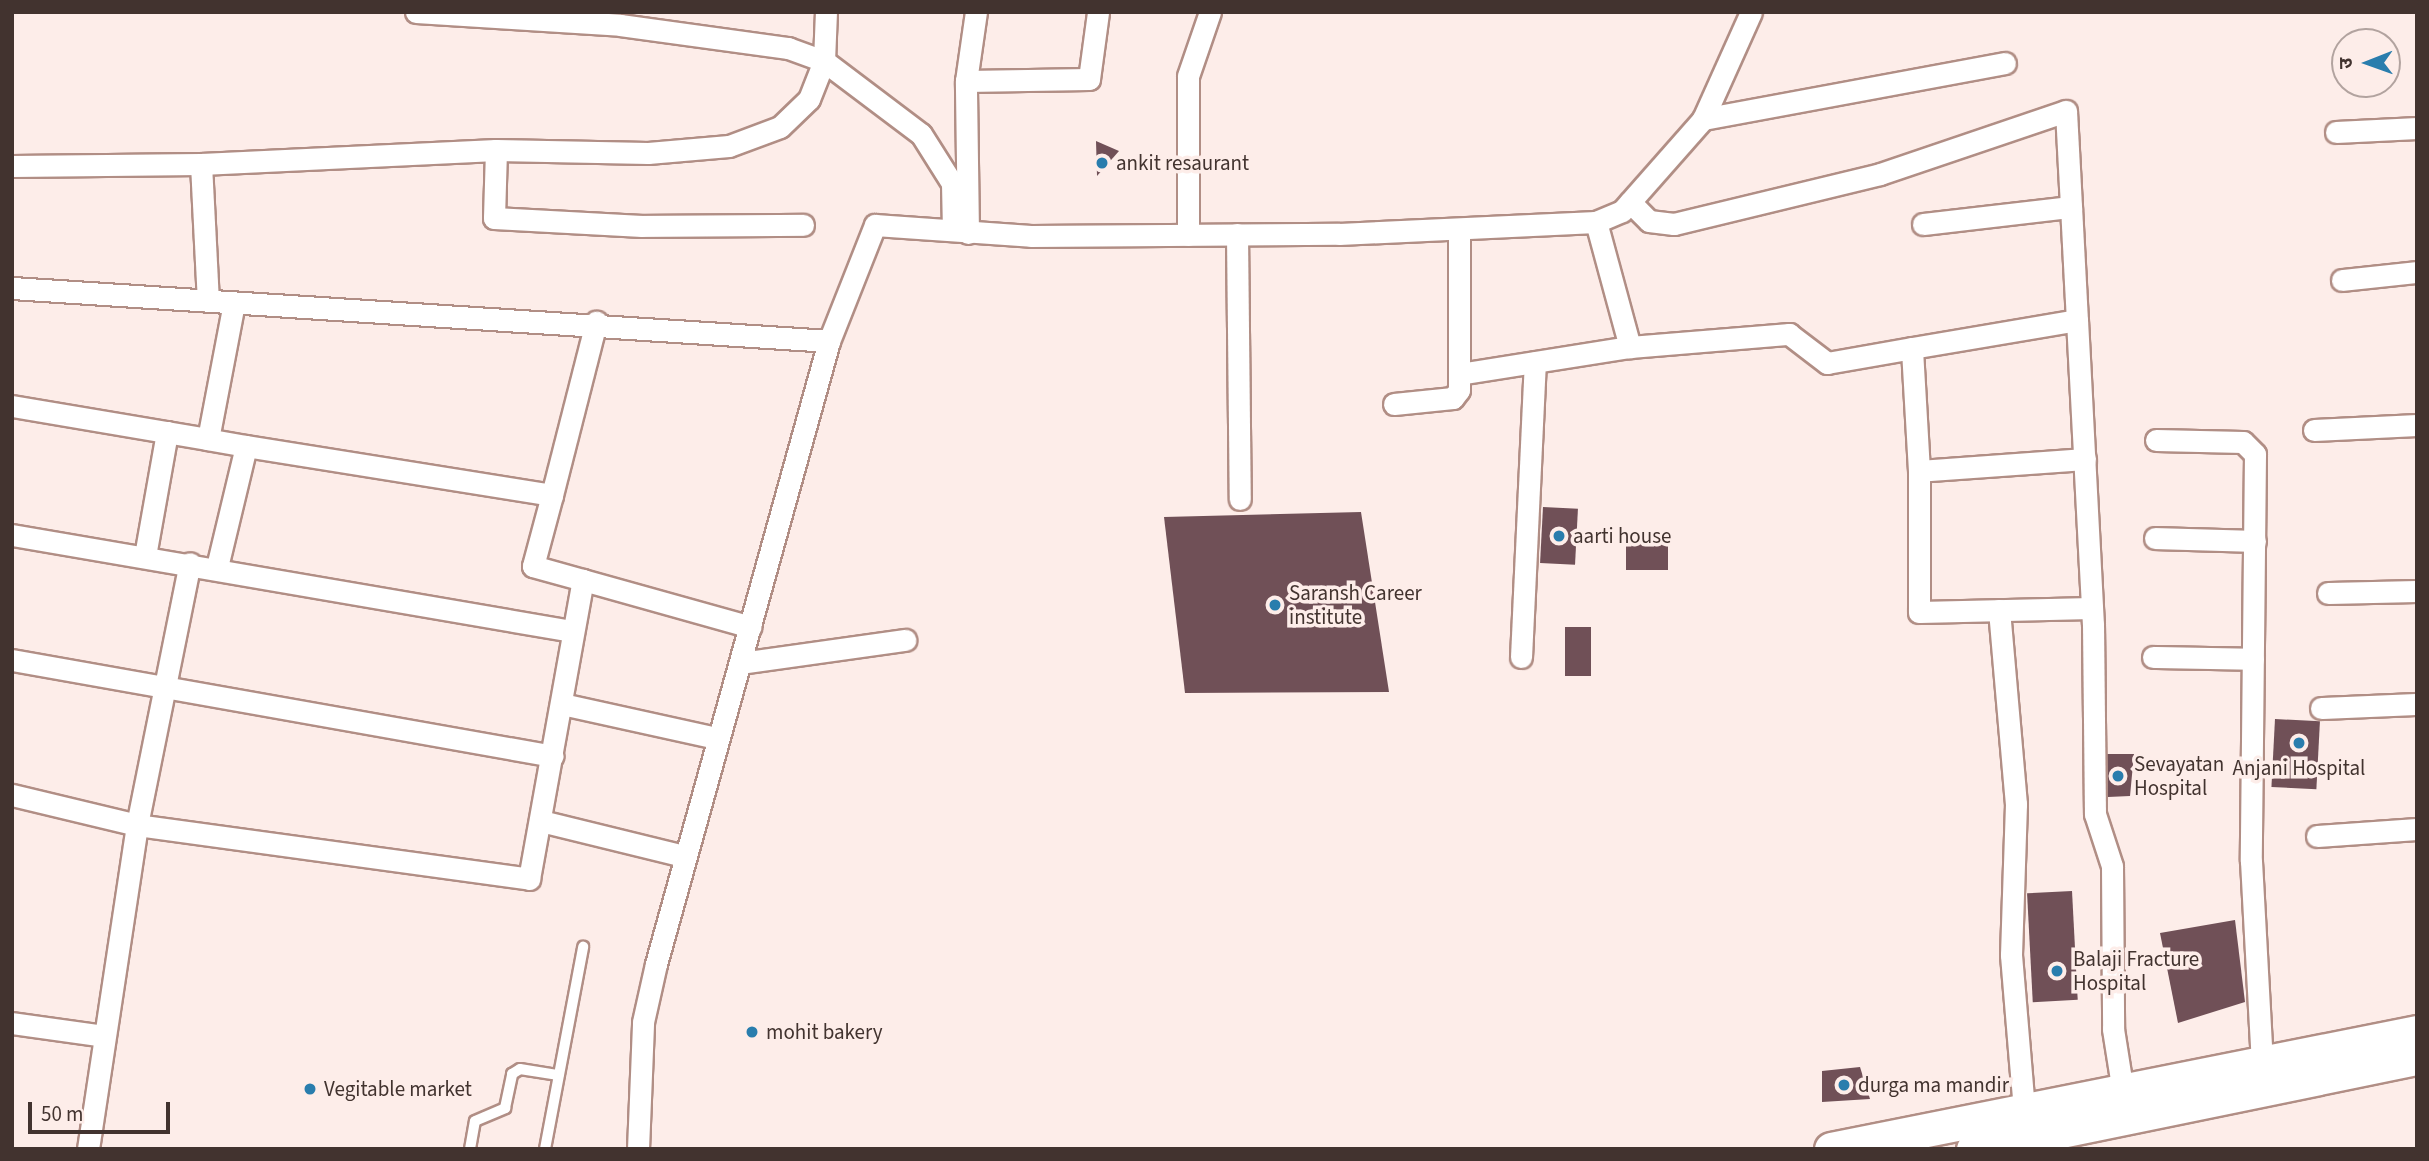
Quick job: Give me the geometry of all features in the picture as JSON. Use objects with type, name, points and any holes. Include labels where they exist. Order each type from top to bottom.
[{"type":"main road","points":[[1831,1149],[1938,1138],[2024,1109],[2262,1065],[2417,1032]]},
{"type":"main road","points":[[1973,1149],[2417,1058]]},
{"type":"street","points":[[416,12],[517,14],[788,48],[824,61],[922,134],[952,183],[960,232]]},
{"type":"street","points":[[12,166],[201,164],[496,150],[648,153],[729,146],[780,127],[809,99],[824,61],[826,12]]},
{"type":"street","points":[[960,232],[966,81],[976,12]]},
{"type":"street","points":[[966,81],[1089,79],[1098,12]]},
{"type":"street","points":[[1188,235],[1188,76],[1210,12]]},
{"type":"street","points":[[638,1149],[643,1022],[684,856],[716,738],[741,663],[829,341],[875,225],[960,232],[1188,235],[1459,230],[1596,222],[1630,202],[1703,119],[1751,12]]},
{"type":"street","points":[[1703,119],[2006,63]]},
{"type":"street","points":[[1630,202],[1649,221],[1674,224],[1880,174],[2066,111],[2092,608],[2095,814],[2112,866],[2113,1029],[2123,1092]]},
{"type":"street","points":[[2336,132],[2417,128]]},
{"type":"street","points":[[496,150],[494,218],[642,226],[803,225]]},
{"type":"street","points":[[201,164],[208,301]]},
{"type":"street","points":[[1923,224],[2071,207]]},
{"type":"street","points":[[1596,222],[1630,347]]},
{"type":"street","points":[[1394,404],[1453,398],[1459,374],[1459,230]]},
{"type":"street","points":[[1237,234],[1240,499]]},
{"type":"street","points":[[2342,280],[2417,272]]},
{"type":"street","points":[[12,288],[596,322],[829,341]]},
{"type":"street","points":[[208,439],[234,303]]},
{"type":"street","points":[[1459,374],[1630,347],[1789,334],[1827,363],[2077,320]]},
{"type":"street","points":[[596,322],[533,566],[751,627]]},
{"type":"street","points":[[1912,348],[1919,471],[1919,612],[2092,608]]},
{"type":"street","points":[[1521,657],[1535,362]]},
{"type":"street","points":[[12,406],[552,495]]},
{"type":"street","points":[[2314,430],[2417,425]]},
{"type":"street","points":[[145,556],[167,432]]},
{"type":"street","points":[[2156,440],[2252,446],[2255,541],[2251,861],[2262,1065]]},
{"type":"street","points":[[217,567],[246,446]]},
{"type":"street","points":[[1919,471],[2085,459]]},
{"type":"street","points":[[12,535],[217,567],[572,631]]},
{"type":"street","points":[[2154,538],[2255,541]]},
{"type":"street","points":[[88,1149],[137,825],[190,563]]},
{"type":"street","points":[[12,795],[137,825],[529,879],[583,580]]},
{"type":"street","points":[[2328,593],[2417,591]]},
{"type":"street","points":[[1999,610],[2016,804],[2011,955],[2024,1109]]},
{"type":"street","points":[[741,663],[905,640]]},
{"type":"street","points":[[2153,657],[2253,659]]},
{"type":"street","points":[[12,660],[553,756]]},
{"type":"street","points":[[562,704],[716,738]]},
{"type":"street","points":[[2321,709],[2417,704]]},
{"type":"street","points":[[541,821],[684,856]]},
{"type":"street","points":[[2317,836],[2417,829]]},
{"type":"street","points":[[12,1023],[104,1036]]},
{"type":"lane","points":[[545,1149],[583,947]]},
{"type":"lane","points":[[470,1149],[475,1121],[505,1108],[512,1074],[520,1069],[559,1075]]},
{"type":"building","name":"ankit resaurant","points":[[1096,141],[1119,151],[1097,176]]},
{"type":"building","name":"aarti house","points":[[1543,507],[1578,509],[1575,565],[1540,563]]},
{"type":"building","name":"Saransh Career institute","points":[[1361,512],[1389,692],[1185,693],[1164,517]]},
{"type":"building","points":[[1626,541],[1668,541],[1668,570],[1626,570]]},
{"type":"building","points":[[1565,627],[1591,627],[1591,676],[1565,676]]},
{"type":"building","points":[[2275,719],[2320,721],[2316,789],[2271,787]]},
{"type":"building","points":[[2107,754],[2134,754],[2130,796],[2108,797]]},
{"type":"building","points":[[2072,891],[2078,1000],[2033,1002],[2027,893]]},
{"type":"building","points":[[2235,920],[2245,1002],[2178,1023],[2160,933]]},
{"type":"building","name":"durga ma mandir","points":[[1860,1067],[1870,1099],[1822,1102],[1822,1071]]},
{"type":"place","name":"ankit resaurant","points":[[1102,163]]},
{"type":"place","name":"aarti house","points":[[1559,536]]},
{"type":"place","name":"Saransh Career institute","points":[[1275,605]]},
{"type":"place","name":"Anjani Hospital","points":[[2299,743]]},
{"type":"place","name":"Sevayatan Hospital","points":[[2118,776]]},
{"type":"place","name":"Balaji Fracture Hospital","points":[[2057,971]]},
{"type":"place","name":"mohit bakery","points":[[752,1032]]},
{"type":"place","name":"durga ma mandir","points":[[1844,1085]]},
{"type":"place","name":"Vegitable market","points":[[310,1089]]}]
